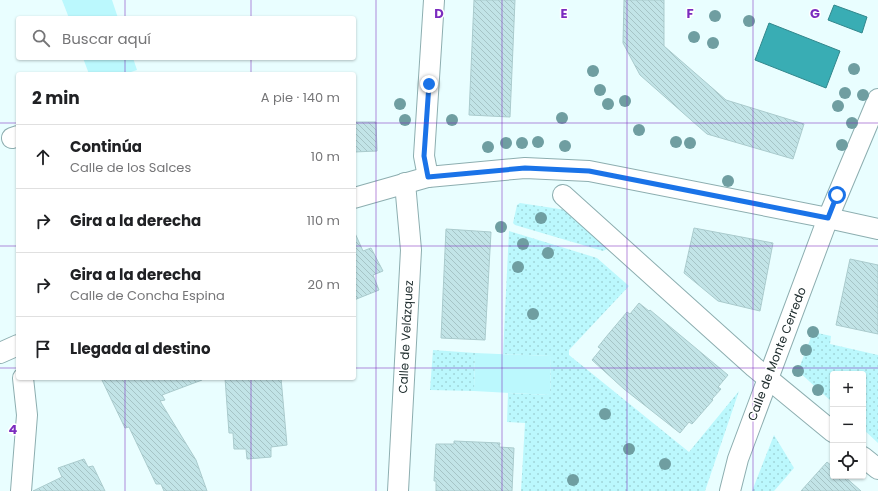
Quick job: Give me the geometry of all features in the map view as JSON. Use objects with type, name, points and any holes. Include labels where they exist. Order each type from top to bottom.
[{"type":"street","points":[[428,177],[424,156],[434,0]]},
{"type":"street","name":"Calle de Monte Cerredo","points":[[730,491],[738,459],[767,379],[828,218],[878,99]]},
{"type":"street","points":[[356,197],[428,177],[525,168],[589,171],[878,229]]},
{"type":"street","name":"Calle de Velázquez","points":[[398,491],[411,250],[405,183]]},
{"type":"street","points":[[563,195],[767,379],[830,430]]},
{"type":"street","points":[[21,491],[27,415],[23,380]]},
{"type":"street","points":[[866,459],[878,469]]},
{"type":"shaded area","points":[[62,0],[112,0],[117,16],[68,16]]},
{"type":"shaded area","points":[[834,5],[867,17],[862,33],[828,20]]},
{"type":"shaded area","points":[[769,23],[840,51],[826,88],[755,60]]},
{"type":"shaded area","points":[[84,60],[134,60],[137,70],[131,72],[88,72]]},
{"type":"shaded area","points":[[520,203],[566,210],[607,247],[607,249],[603,251],[515,225],[513,223],[517,205]]},
{"type":"shaded area","points":[[509,231],[597,258],[629,286],[569,350],[569,355],[689,452],[739,391],[705,491],[521,491],[525,423],[507,422],[508,393],[550,395],[551,356],[503,354]]},
{"type":"shaded area","points":[[813,332],[831,336],[830,344],[878,355],[878,443],[866,432],[866,371],[830,371],[830,400],[798,371]]},
{"type":"shaded area","points":[[433,350],[475,353],[474,391],[430,390]]},
{"type":"shaded area","points":[[475,353],[551,356],[550,395],[474,391]]},
{"type":"shaded area","points":[[774,435],[794,468],[774,491],[752,491]]},
{"type":"building","points":[[474,0],[515,0],[510,117],[469,115]]},
{"type":"building","points":[[624,0],[664,0],[664,46],[726,100],[804,124],[793,159],[707,134],[640,75],[623,43]]},
{"type":"building","points":[[356,122],[376,122],[377,151],[356,152]]},
{"type":"building","points":[[694,228],[773,243],[760,311],[718,301],[684,273]]},
{"type":"building","points":[[446,229],[491,232],[485,340],[441,338]]},
{"type":"building","points":[[356,235],[363,251],[371,248],[383,271],[373,275],[379,290],[356,299]]},
{"type":"building","points":[[850,259],[878,265],[878,334],[836,325]]},
{"type":"building","points":[[639,303],[649,311],[650,310],[728,375],[718,387],[721,389],[712,399],[713,400],[692,424],[689,422],[680,433],[624,389],[592,360],[601,349],[598,347],[606,337],[627,312],[630,314]]},
{"type":"building","points":[[102,380],[202,380],[162,395],[165,400],[160,401],[196,460],[207,491],[164,491],[161,484],[156,484],[129,427],[125,428]]},
{"type":"building","points":[[225,380],[281,380],[287,445],[271,447],[271,457],[247,459],[246,449],[234,449],[233,433],[229,433]]},
{"type":"building","points":[[454,441],[500,443],[499,447],[514,448],[512,491],[436,491],[436,481],[434,481],[436,444],[454,444]]},
{"type":"building","points":[[84,459],[88,467],[93,466],[105,491],[33,491],[62,477],[58,468]]},
{"type":"building","points":[[827,462],[830,464],[830,479],[847,479],[861,491],[801,491]]},
{"type":"route","points":[[429,84],[424,156],[428,177],[525,168],[589,171],[828,218],[837,195]]}]
